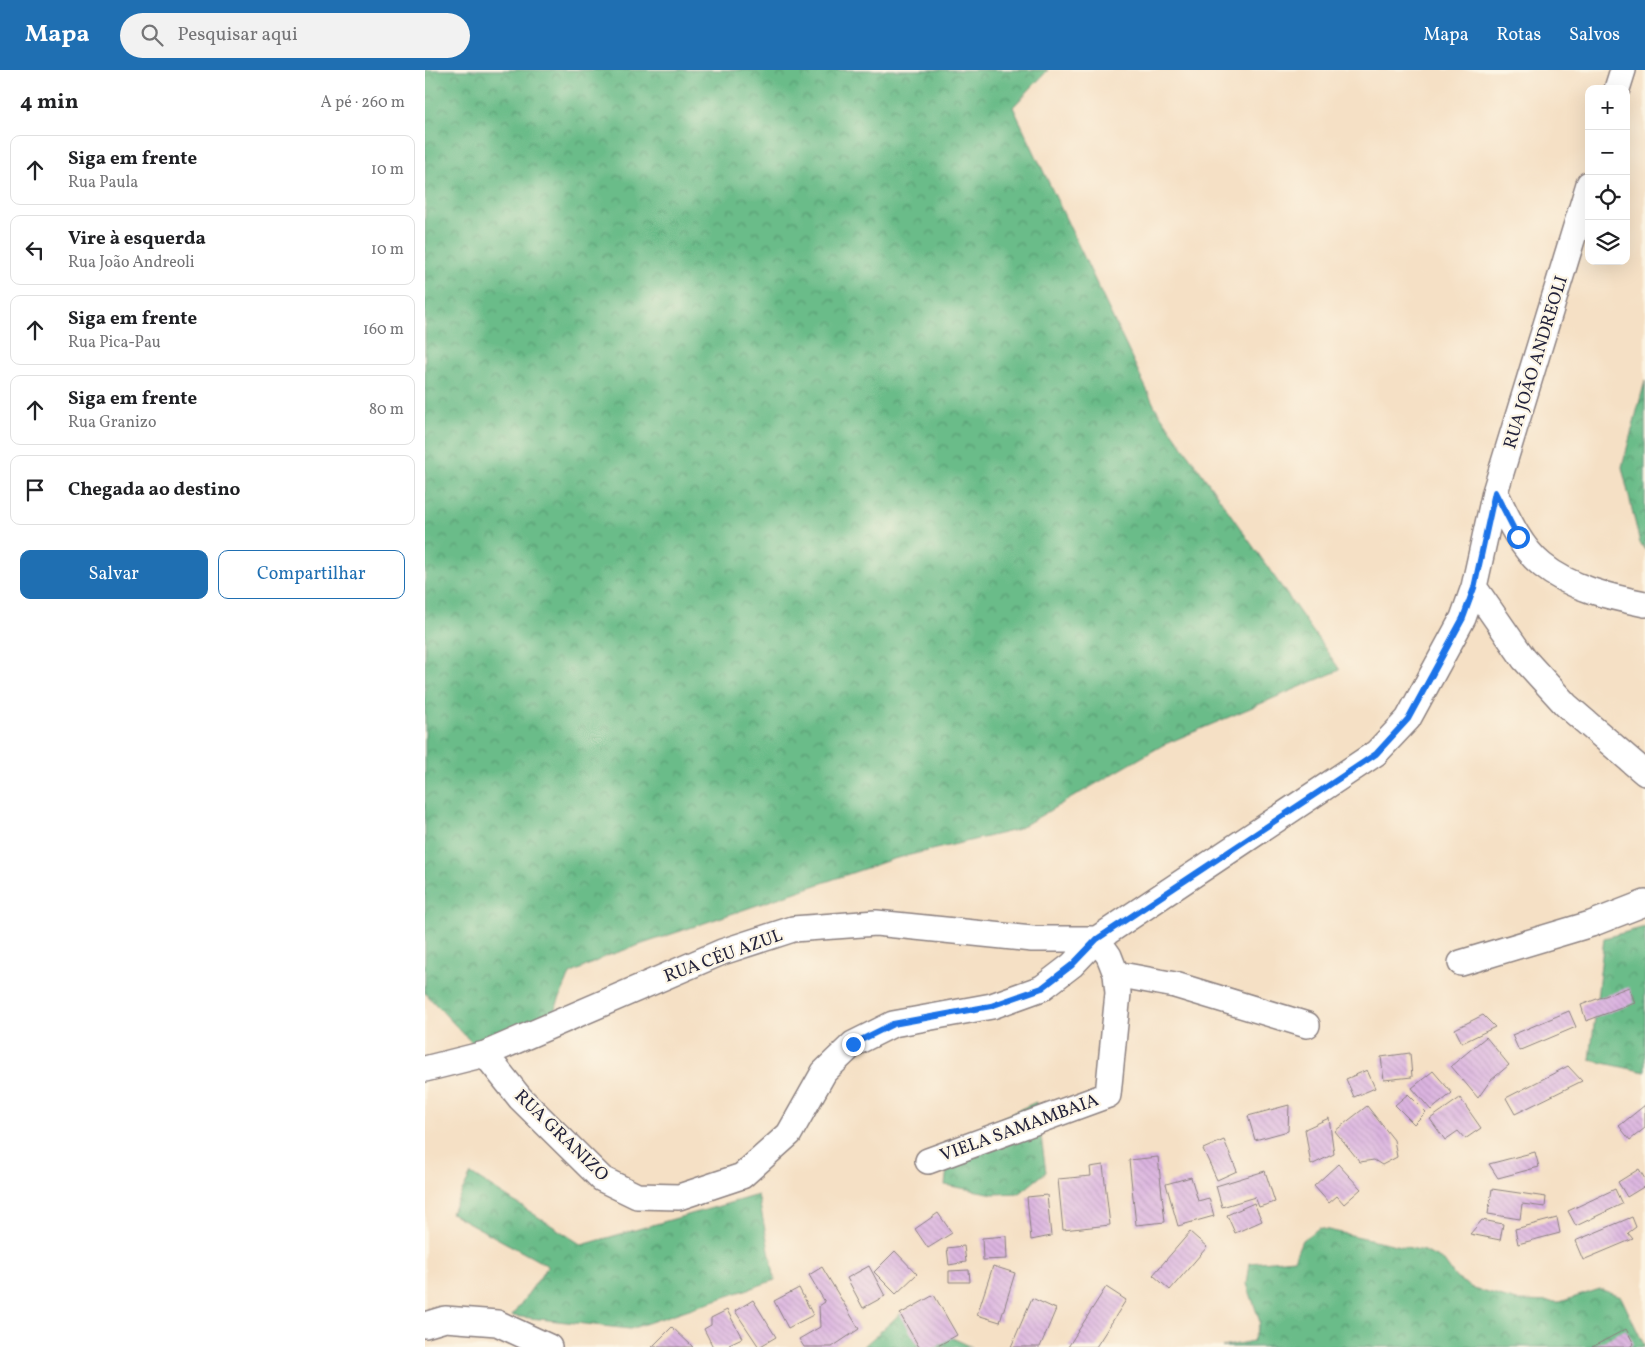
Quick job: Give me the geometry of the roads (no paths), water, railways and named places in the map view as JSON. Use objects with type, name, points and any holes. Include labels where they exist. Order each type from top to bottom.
[{"type":"street","points":[[1618,85],[1623,70]]},
{"type":"street","name":"RUA JOÃO ANDREOLI","points":[[1474,588],[1495,492],[1585,197]]},
{"type":"street","points":[[1495,492],[1518,537],[1541,565],[1566,580],[1615,598],[1645,604]]},
{"type":"street","points":[[1474,588],[1524,659],[1566,705],[1645,773]]},
{"type":"street","name":"RUA GRANIZO","points":[[485,1054],[520,1098],[603,1179],[637,1196],[679,1197],[742,1176],[789,1134],[824,1072],[853,1044],[893,1024],[991,1006],[1042,988],[1072,965],[1097,939],[1376,754],[1408,719],[1463,618],[1474,588]]},
{"type":"street","points":[[1461,963],[1591,924],[1645,903]]},
{"type":"street","name":"RUA CÉU AZUL","points":[[425,1068],[485,1054],[722,952],[793,929],[876,923],[1032,939],[1097,939]]},
{"type":"street","name":"VIELA SAMAMBAIA","points":[[928,1161],[1109,1095],[1119,993],[1116,974],[1109,956],[1097,939]]},
{"type":"street","points":[[1116,974],[1175,985],[1307,1024]]},
{"type":"street","points":[[425,1324],[445,1319],[497,1323],[549,1347]]}]
